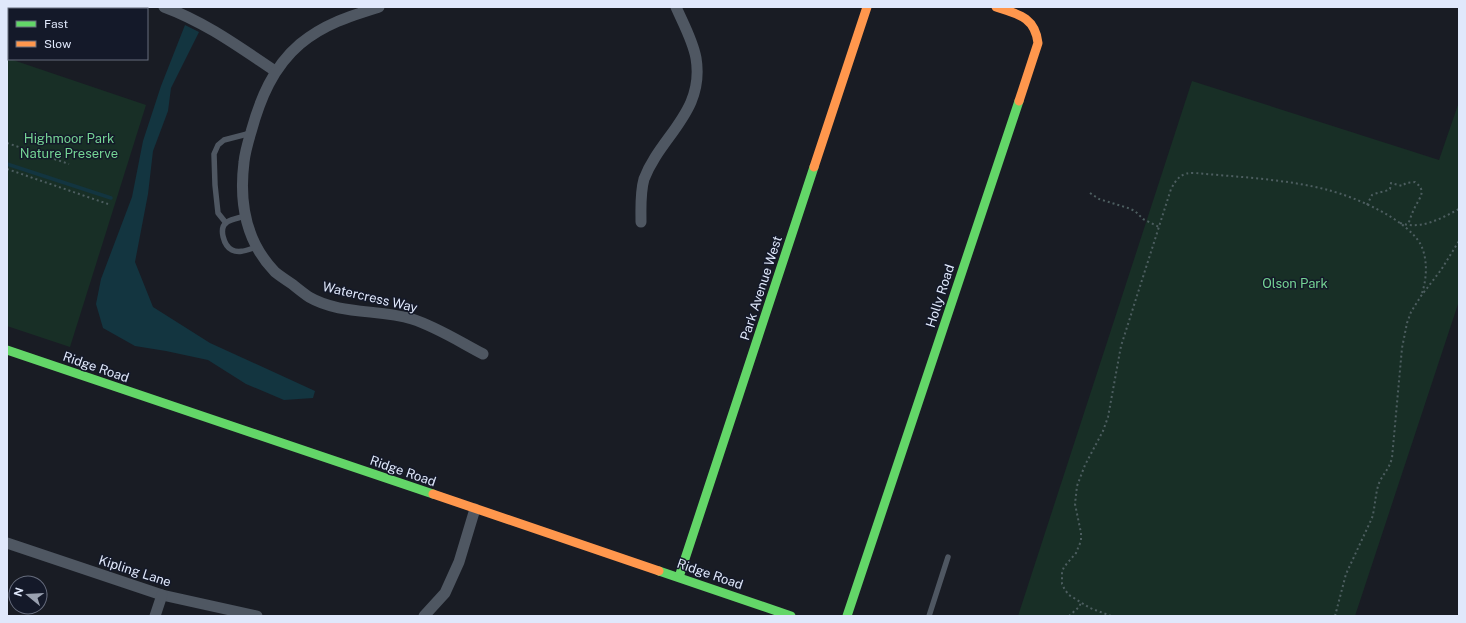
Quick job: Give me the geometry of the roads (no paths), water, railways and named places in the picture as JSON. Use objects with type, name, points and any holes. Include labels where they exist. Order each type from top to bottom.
[{"type":"street","points":[[164,7],[205,26],[275,71]]},
{"type":"street","name":"Watercress Way","points":[[379,7],[346,17],[315,32],[299,45],[275,71],[256,112],[244,160],[242,190],[245,216],[249,231],[257,247],[275,272],[309,297],[346,309],[412,319],[433,327],[483,354]]},
{"type":"street","points":[[641,222],[641,200],[644,179],[655,158],[690,106],[697,80],[696,56],[688,32],[676,7]]},
{"type":"street","name":"Park Avenue West","points":[[679,577],[868,7]]},
{"type":"street","name":"Holly Road","points":[[847,616],[1038,43],[1038,36],[1033,24],[1020,15],[996,7]]},
{"type":"street","name":"Ridge Road","points":[[7,350],[791,616]]},
{"type":"street","points":[[424,616],[444,593],[459,562],[475,509]]},
{"type":"street","name":"Kipling Lane","points":[[7,542],[162,595],[257,616]]},
{"type":"street","points":[[155,616],[162,595]]},
{"type":"lane","points":[[226,223],[218,214],[214,154],[218,145],[224,140],[251,133]]},
{"type":"lane","points":[[245,216],[226,223],[223,227],[224,240],[232,250],[239,251],[257,247]]},
{"type":"lane","points":[[929,616],[948,557]]},
{"type":"water","points":[[185,25],[199,32],[171,88],[168,111],[153,151],[148,194],[135,262],[153,307],[210,343],[315,391],[313,398],[284,400],[246,384],[208,360],[135,346],[103,328],[96,304],[101,279],[132,197],[143,141],[161,86]]},
{"type":"waterway","points":[[7,164],[111,198]]},
{"type":"park label","name":"Highmoor Park Nature Preserve","points":[[69,146]]},
{"type":"park label","name":"Olson Park","points":[[1295,283]]}]
